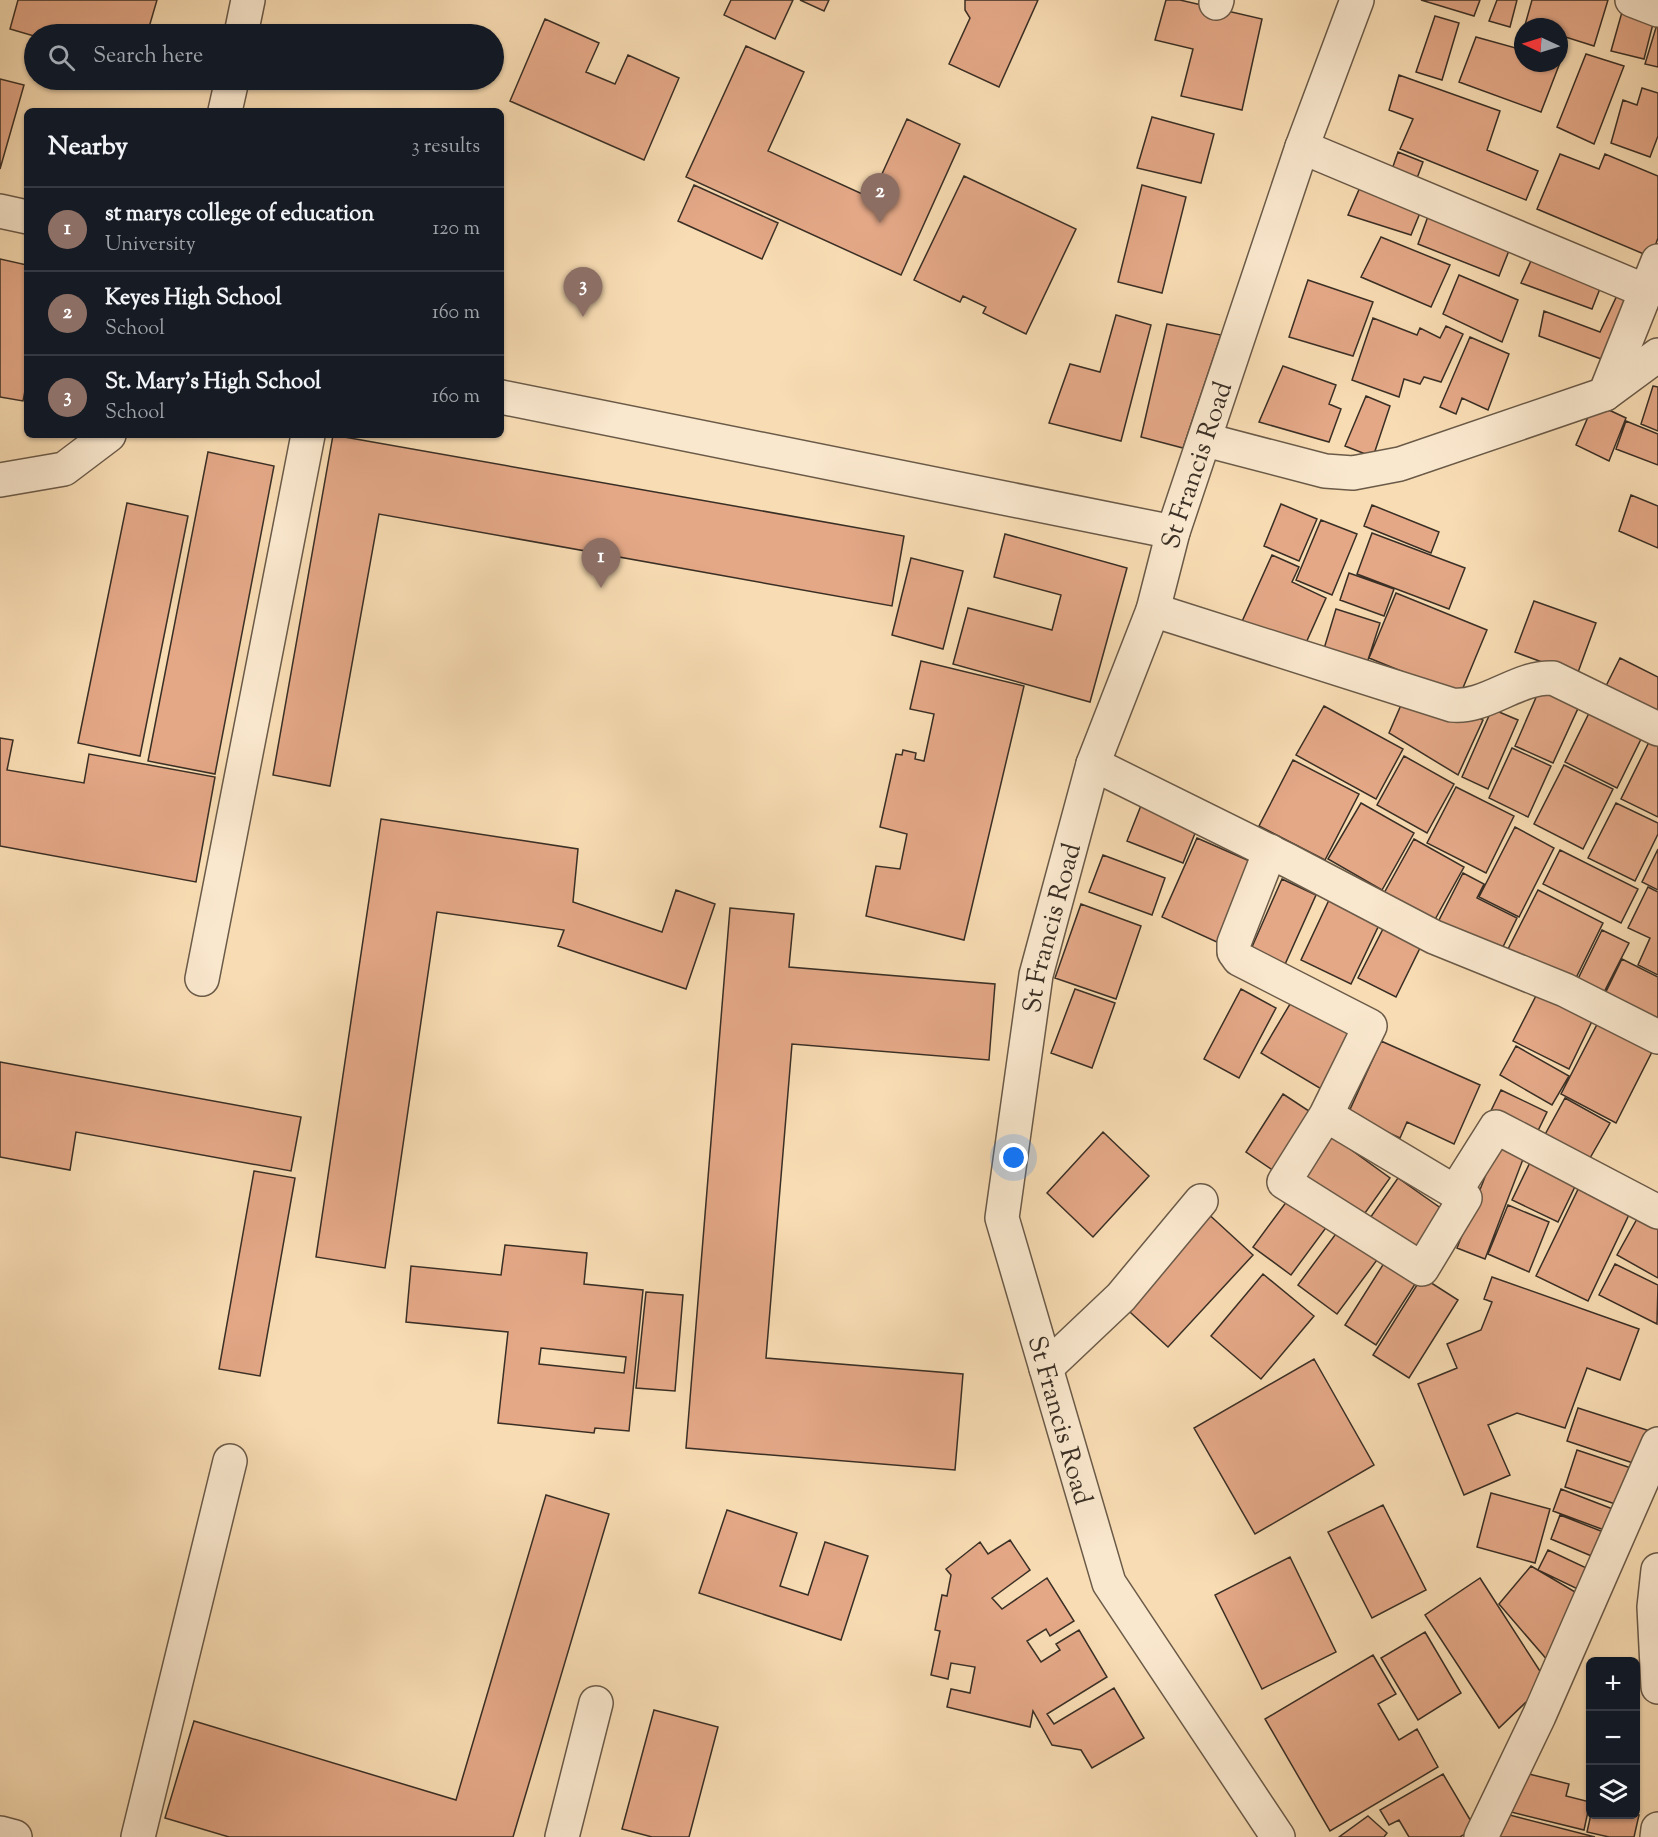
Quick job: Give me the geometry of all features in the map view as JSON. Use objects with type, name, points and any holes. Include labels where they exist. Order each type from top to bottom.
[{"type":"street","points":[[243,24],[248,0]]},
{"type":"street","name":"St Francis Road","points":[[1278,1837],[1109,1583],[1002,1218],[1036,975],[1093,764],[1153,610],[1173,532],[1206,440],[1302,147],[1357,0]]},
{"type":"street","points":[[1632,0],[1658,10]]},
{"type":"street","points":[[226,108],[230,90]]},
{"type":"street","points":[[1302,147],[1648,292]]},
{"type":"street","points":[[0,211],[24,216]]},
{"type":"street","points":[[1605,394],[1648,292],[1658,261]]},
{"type":"street","points":[[1206,440],[1325,471],[1353,473],[1400,464],[1605,394],[1658,355]]},
{"type":"street","points":[[504,398],[1173,532]]},
{"type":"street","points":[[0,480],[64,469],[105,438]]},
{"type":"street","points":[[202,979],[307,438]]},
{"type":"street","points":[[1153,610],[1452,705],[1467,704],[1537,678],[1553,678],[1658,729]]},
{"type":"street","points":[[1093,764],[1270,851],[1434,937],[1565,990],[1658,1036]]},
{"type":"street","points":[[1270,851],[1234,943],[1234,952],[1239,959],[1370,1026],[1326,1115],[1284,1182],[1422,1269],[1465,1198],[1326,1115]]},
{"type":"street","points":[[1455,1192],[1496,1127],[1658,1212]]},
{"type":"street","points":[[1046,1368],[1121,1297],[1202,1201]]},
{"type":"street","points":[[1480,1837],[1539,1716],[1658,1444]]},
{"type":"street","points":[[138,1837],[230,1461]]},
{"type":"street","points":[[1658,1570],[1654,1607],[1658,1687]]},
{"type":"street","points":[[561,1837],[596,1703]]},
{"type":"street","points":[[1657,1837],[1658,1829]]},
{"type":"street","points":[[0,1833],[15,1837]]},
{"type":"building","points":[[18,0],[157,0],[150,24],[24,24],[24,33],[10,29]]},
{"type":"building","points":[[731,0],[793,0],[775,39],[724,15]]},
{"type":"building","points":[[800,0],[829,0],[824,11]]},
{"type":"building","points":[[965,0],[1038,0],[999,87],[949,64],[970,18],[965,10]]},
{"type":"building","points":[[1166,0],[1180,0],[1262,19],[1242,110],[1181,96],[1193,49],[1155,40]]},
{"type":"building","points":[[1421,0],[1480,0],[1474,16]]},
{"type":"building","points":[[1497,0],[1517,0],[1510,27],[1489,21]]},
{"type":"building","points":[[1532,0],[1608,0],[1594,46],[1568,38],[1568,18],[1527,18]]},
{"type":"building","points":[[1624,5],[1655,16],[1644,59],[1611,51]]},
{"type":"building","points":[[1435,16],[1459,23],[1442,80],[1416,72]]},
{"type":"building","points":[[545,19],[599,43],[586,72],[615,84],[628,55],[679,78],[644,160],[510,101]]},
{"type":"building","points":[[1658,21],[1658,67],[1645,64]]},
{"type":"building","points":[[1476,37],[1514,48],[1514,72],[1556,72],[1541,112],[1459,82]]},
{"type":"building","points":[[746,46],[804,72],[768,151],[871,198],[907,119],[960,144],[901,275],[686,177]]},
{"type":"building","points":[[1586,54],[1624,66],[1594,144],[1557,127]]},
{"type":"building","points":[[1399,75],[1500,111],[1487,150],[1538,171],[1526,200],[1400,149],[1413,119],[1389,110]]},
{"type":"building","points":[[0,79],[24,85],[0,169]]},
{"type":"building","points":[[1642,88],[1658,93],[1658,136],[1650,157],[1611,143],[1623,100],[1637,105]]},
{"type":"building","points":[[1152,117],[1214,134],[1201,183],[1137,168]]},
{"type":"building","points":[[1398,152],[1423,162],[1413,189],[1389,178]]},
{"type":"building","points":[[1560,154],[1599,169],[1605,154],[1658,176],[1658,238],[1651,257],[1537,209]]},
{"type":"building","points":[[964,176],[1076,229],[1026,334],[983,313],[986,307],[963,296],[960,302],[914,280]]},
{"type":"building","points":[[694,185],[778,223],[762,259],[678,221]]},
{"type":"building","points":[[1142,185],[1186,197],[1162,293],[1118,282]]},
{"type":"building","points":[[1361,185],[1422,208],[1411,235],[1348,215]]},
{"type":"building","points":[[1431,208],[1512,243],[1499,276],[1418,244]]},
{"type":"building","points":[[1381,237],[1450,265],[1431,307],[1361,277]]},
{"type":"building","points":[[1535,252],[1603,281],[1592,309],[1521,283]]},
{"type":"building","points":[[0,259],[24,264],[24,396],[23,401],[0,397]]},
{"type":"building","points":[[1459,275],[1518,300],[1502,342],[1443,314]]},
{"type":"building","points":[[1308,280],[1373,302],[1353,356],[1289,337]]},
{"type":"building","points":[[1620,289],[1639,298],[1612,363],[1539,336],[1544,311],[1600,332]]},
{"type":"building","points":[[1116,315],[1151,325],[1121,441],[1049,423],[1070,364],[1100,372]]},
{"type":"building","points":[[1373,318],[1417,335],[1420,328],[1440,338],[1446,326],[1463,334],[1441,382],[1424,377],[1420,384],[1404,379],[1399,397],[1352,380]]},
{"type":"building","points":[[1167,324],[1221,335],[1183,448],[1141,437]]},
{"type":"building","points":[[1470,337],[1509,354],[1488,410],[1462,398],[1456,414],[1440,407]]},
{"type":"building","points":[[1283,366],[1336,385],[1329,404],[1341,409],[1329,442],[1259,422]]},
{"type":"building","points":[[1653,386],[1658,387],[1658,431],[1641,424]]},
{"type":"building","points":[[1366,396],[1390,406],[1373,457],[1345,446]]},
{"type":"building","points":[[1594,403],[1626,418],[1609,461],[1576,445]]},
{"type":"building","points":[[1626,421],[1658,434],[1658,465],[1616,449]]},
{"type":"building","points":[[332,438],[350,438],[904,536],[892,606],[379,514],[330,786],[273,775]]},
{"type":"building","points":[[208,452],[274,466],[215,774],[148,761]]},
{"type":"building","points":[[1631,495],[1658,506],[1658,548],[1619,531]]},
{"type":"building","points":[[127,503],[188,516],[140,756],[78,743]]},
{"type":"building","points":[[1281,504],[1317,519],[1299,561],[1264,546]]},
{"type":"building","points":[[1372,505],[1439,532],[1431,553],[1364,526]]},
{"type":"building","points":[[1321,520],[1357,534],[1332,595],[1296,580]]},
{"type":"building","points":[[1372,533],[1465,568],[1449,609],[1357,574]]},
{"type":"building","points":[[1005,534],[1127,568],[1090,702],[953,664],[968,608],[1052,630],[1061,595],[994,577]]},
{"type":"building","points":[[1272,555],[1299,567],[1292,582],[1326,598],[1301,654],[1240,626]]},
{"type":"building","points":[[911,558],[963,571],[943,649],[892,635]]},
{"type":"building","points":[[1349,573],[1394,589],[1384,616],[1340,600]]},
{"type":"building","points":[[1396,593],[1487,630],[1460,695],[1369,658]]},
{"type":"building","points":[[1534,601],[1596,623],[1577,675],[1515,652]]},
{"type":"building","points":[[1336,609],[1380,623],[1366,666],[1323,652]]},
{"type":"building","points":[[1620,658],[1658,677],[1658,725],[1601,696]]},
{"type":"building","points":[[921,661],[1024,686],[964,940],[866,916],[876,866],[900,869],[907,834],[880,827],[896,754],[902,755],[903,750],[916,753],[915,759],[924,761],[934,714],[910,709]]},
{"type":"building","points":[[1541,686],[1580,704],[1553,763],[1515,746]]},
{"type":"building","points":[[1404,698],[1447,703],[1483,720],[1458,775],[1389,733]]},
{"type":"building","points":[[1593,705],[1645,731],[1617,788],[1565,762]]},
{"type":"building","points":[[1324,706],[1403,749],[1376,799],[1296,755]]},
{"type":"building","points":[[1492,709],[1518,720],[1488,789],[1462,777]]},
{"type":"building","points":[[0,738],[13,740],[7,770],[84,783],[89,754],[215,777],[196,882],[0,846]]},
{"type":"building","points":[[1651,738],[1658,741],[1658,817],[1621,799]]},
{"type":"building","points":[[1512,748],[1551,766],[1528,817],[1489,798]]},
{"type":"building","points":[[1404,756],[1454,784],[1427,833],[1377,805]]},
{"type":"building","points":[[1293,760],[1359,794],[1325,860],[1259,826]]},
{"type":"building","points":[[1564,765],[1613,789],[1583,849],[1534,824]]},
{"type":"building","points":[[1456,787],[1514,816],[1486,873],[1427,843]]},
{"type":"building","points":[[1142,803],[1198,826],[1183,863],[1127,841]]},
{"type":"building","points":[[1361,803],[1414,833],[1382,890],[1328,859]]},
{"type":"building","points":[[1616,803],[1658,823],[1658,834],[1635,881],[1588,858]]},
{"type":"building","points":[[381,819],[578,849],[573,902],[662,932],[676,890],[715,904],[686,989],[558,946],[564,930],[437,912],[385,1268],[316,1257]]},
{"type":"building","points":[[1515,827],[1554,848],[1519,917],[1479,897]]},
{"type":"building","points":[[1197,838],[1254,863],[1219,943],[1162,917]]},
{"type":"building","points":[[1414,839],[1464,867],[1433,923],[1383,895]]},
{"type":"building","points":[[1658,849],[1658,890],[1642,882]]},
{"type":"building","points":[[1560,850],[1638,889],[1621,923],[1543,884]]},
{"type":"building","points":[[1103,855],[1165,878],[1152,915],[1089,892]]},
{"type":"building","points":[[1463,873],[1484,884],[1477,898],[1517,918],[1498,957],[1436,926]]},
{"type":"building","points":[[1282,879],[1316,895],[1282,971],[1248,956]]},
{"type":"building","points":[[1648,887],[1658,892],[1658,975],[1638,965],[1650,938],[1628,928]]},
{"type":"building","points":[[1538,890],[1603,923],[1570,990],[1504,957]]},
{"type":"building","points":[[1329,900],[1379,925],[1351,984],[1301,960]]},
{"type":"building","points":[[1081,904],[1141,926],[1116,999],[1055,978]]},
{"type":"building","points":[[730,908],[794,914],[789,967],[995,984],[989,1060],[792,1044],[766,1358],[963,1374],[955,1470],[686,1448]]},
{"type":"building","points":[[1384,927],[1421,946],[1396,997],[1358,978]]},
{"type":"building","points":[[1602,930],[1629,943],[1600,1000],[1574,987]]},
{"type":"building","points":[[1622,959],[1658,977],[1658,1032],[1600,1004]]},
{"type":"building","points":[[1541,986],[1596,1013],[1569,1069],[1513,1041]]},
{"type":"building","points":[[1075,989],[1115,1003],[1092,1068],[1051,1053]]},
{"type":"building","points":[[1241,989],[1276,1008],[1239,1078],[1204,1059]]},
{"type":"building","points":[[1293,999],[1355,1035],[1323,1090],[1261,1053]]},
{"type":"building","points":[[1604,1011],[1658,1040],[1616,1123],[1561,1094]]},
{"type":"building","points":[[1381,1041],[1480,1085],[1454,1144],[1407,1122],[1400,1138],[1348,1114]]},
{"type":"building","points":[[1516,1046],[1569,1076],[1552,1105],[1500,1075]]},
{"type":"building","points":[[0,1062],[301,1117],[291,1171],[76,1132],[70,1170],[0,1157]]},
{"type":"building","points":[[1501,1090],[1547,1112],[1533,1141],[1487,1119]]},
{"type":"building","points":[[1283,1094],[1315,1115],[1277,1173],[1246,1152]]},
{"type":"building","points":[[1565,1098],[1610,1123],[1586,1165],[1542,1140]]},
{"type":"building","points":[[1103,1132],[1149,1176],[1093,1237],[1047,1193]]},
{"type":"building","points":[[1332,1136],[1390,1178],[1360,1220],[1302,1178]]},
{"type":"building","points":[[1498,1144],[1525,1154],[1485,1259],[1457,1248]]},
{"type":"building","points":[[1535,1152],[1581,1174],[1558,1222],[1512,1200]]},
{"type":"building","points":[[254,1171],[295,1178],[260,1376],[219,1369]]},
{"type":"building","points":[[1584,1177],[1635,1202],[1588,1301],[1536,1276]]},
{"type":"building","points":[[1398,1178],[1442,1209],[1415,1249],[1370,1218]]},
{"type":"building","points":[[1290,1197],[1328,1225],[1291,1275],[1253,1247]]},
{"type":"building","points":[[1508,1205],[1549,1222],[1529,1272],[1488,1254]]},
{"type":"building","points":[[1204,1210],[1253,1255],[1168,1347],[1119,1302]]},
{"type":"building","points":[[1642,1210],[1658,1219],[1658,1278],[1617,1255]]},
{"type":"building","points":[[1338,1231],[1377,1260],[1337,1314],[1298,1285]]},
{"type":"building","points":[[505,1245],[587,1253],[584,1284],[643,1290],[629,1431],[595,1428],[594,1433],[498,1423],[508,1332],[406,1322],[411,1266],[501,1275]],"holes":[[[541,1348],[626,1357],[624,1373],[539,1364]]]},
{"type":"building","points":[[1386,1260],[1417,1281],[1376,1345],[1345,1325]]},
{"type":"building","points":[[1615,1264],[1658,1285],[1657,1324],[1599,1295]]},
{"type":"building","points":[[1263,1274],[1314,1316],[1261,1379],[1211,1336]]},
{"type":"building","points":[[1422,1277],[1458,1300],[1409,1378],[1373,1355]]},
{"type":"building","points":[[1492,1277],[1639,1329],[1620,1380],[1587,1368],[1565,1428],[1517,1413],[1488,1425],[1510,1475],[1464,1495],[1418,1384],[1457,1368],[1447,1344],[1481,1330],[1492,1302],[1484,1299]]},
{"type":"building","points":[[646,1292],[683,1295],[675,1391],[636,1388]]},
{"type":"building","points":[[1314,1359],[1374,1465],[1255,1534],[1194,1428]]},
{"type":"building","points":[[1578,1408],[1653,1432],[1642,1466],[1567,1441]]},
{"type":"building","points":[[1577,1450],[1640,1471],[1627,1508],[1565,1487]]},
{"type":"building","points":[[1561,1489],[1623,1513],[1615,1534],[1553,1511]]},
{"type":"building","points":[[1491,1493],[1550,1509],[1535,1563],[1477,1547]]},
{"type":"building","points":[[546,1495],[609,1514],[513,1837],[229,1837],[165,1818],[194,1721],[456,1800]]},
{"type":"building","points":[[1383,1505],[1426,1590],[1372,1618],[1328,1532]]},
{"type":"building","points":[[727,1510],[797,1533],[780,1586],[808,1595],[825,1542],[868,1556],[841,1640],[699,1593]]},
{"type":"building","points":[[1560,1515],[1611,1535],[1601,1560],[1551,1539]]},
{"type":"building","points":[[1010,1540],[1030,1570],[992,1598],[1002,1609],[1047,1578],[1074,1621],[1050,1636],[1046,1629],[1027,1641],[1041,1662],[1060,1650],[1056,1644],[1079,1630],[1107,1677],[1047,1714],[1054,1724],[1114,1688],[1144,1738],[1092,1768],[1081,1750],[1052,1745],[1033,1711],[1030,1727],[947,1707],[951,1689],[970,1693],[975,1667],[951,1663],[948,1679],[931,1675],[940,1631],[935,1630],[942,1595],[947,1596],[951,1575],[946,1569],[980,1542],[988,1554]]},
{"type":"building","points":[[1548,1550],[1595,1572],[1586,1593],[1538,1570]]},
{"type":"building","points":[[1290,1557],[1336,1652],[1262,1689],[1215,1595]]},
{"type":"building","points":[[1531,1566],[1587,1599],[1549,1662],[1499,1604]]},
{"type":"building","points":[[1480,1578],[1547,1682],[1499,1728],[1425,1615]]},
{"type":"building","points":[[1425,1632],[1461,1693],[1418,1720],[1381,1658]]},
{"type":"building","points":[[1373,1655],[1396,1694],[1378,1704],[1399,1740],[1417,1729],[1438,1767],[1330,1831],[1265,1719]]},
{"type":"building","points":[[654,1710],[718,1727],[689,1837],[652,1837],[622,1829]]},
{"type":"building","points":[[1521,1772],[1569,1784],[1566,1796],[1586,1801],[1584,1830],[1511,1812]]},
{"type":"building","points":[[1443,1774],[1475,1828],[1460,1837],[1409,1837],[1399,1820],[1389,1825],[1380,1810]]},
{"type":"building","points":[[1502,1813],[1595,1837],[1491,1837]]},
{"type":"building","points":[[1368,1816],[1387,1833],[1384,1837],[1339,1837]]},
{"type":"building","points":[[1590,1819],[1638,1819],[1634,1837],[1609,1837],[1587,1832]]},
{"type":"place","name":"Keyes High School","points":[[880,223]]},
{"type":"place","name":"St. Mary's High School","points":[[583,317]]},
{"type":"place","name":"st marys college of education","points":[[601,588]]}]
